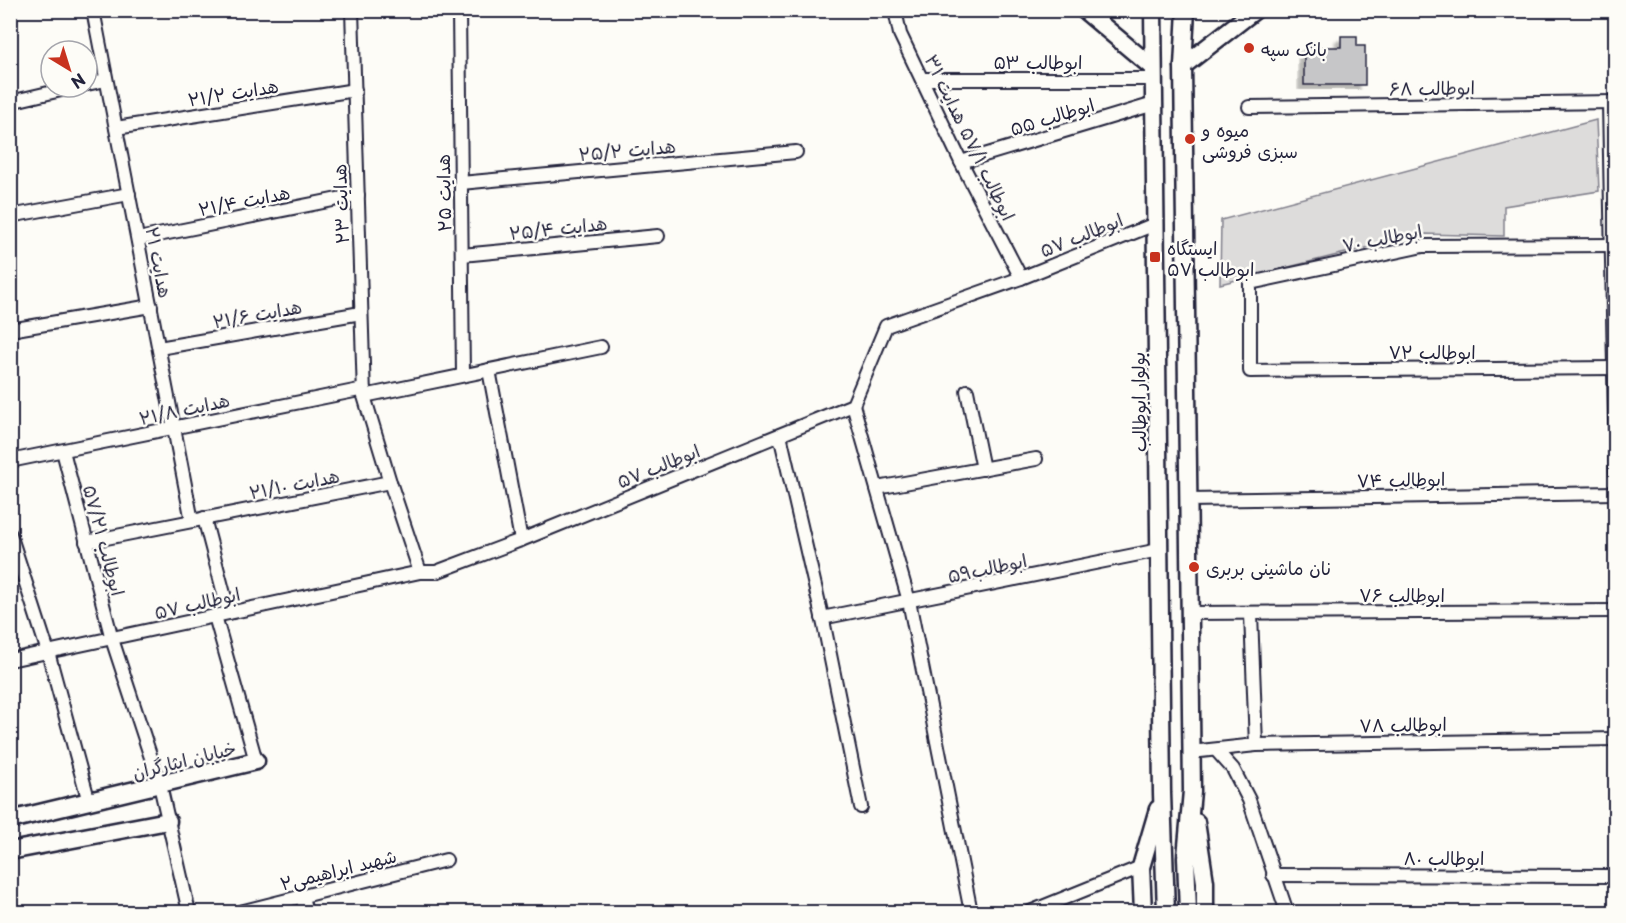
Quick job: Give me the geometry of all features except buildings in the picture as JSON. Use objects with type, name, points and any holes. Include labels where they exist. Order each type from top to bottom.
[{"type":"main road","points":[[1084,10],[1153,74]]},
{"type":"main road","name":"بولوار ابوطالب","points":[[1153,10],[1162,793]]},
{"type":"main road","points":[[1186,10],[1183,66],[1191,752],[1192,791],[1205,882],[1205,912]]},
{"type":"main road","points":[[1183,66],[1255,10]]},
{"type":"main road","points":[[1156,306],[1161,296],[1168,291],[1176,294],[1179,302],[1180,335],[1186,344]]},
{"type":"main road","name":"خیابان ایثارگران","points":[[10,820],[160,786],[256,761]]},
{"type":"main road","points":[[1188,912],[1186,856],[1192,791]]},
{"type":"main road","points":[[1143,912],[1142,867],[1162,793]]},
{"type":"main road","points":[[1162,793],[1166,912]]},
{"type":"main road","points":[[10,851],[168,820]]},
{"type":"street","name":"هدایت ۲۱","points":[[93,10],[174,428],[198,520],[230,613]]},
{"type":"street","name":"هدایت ۲۳","points":[[352,10],[364,392],[390,482],[420,572]]},
{"type":"street","name":"هدایت ۲۵","points":[[459,10],[463,375]]},
{"type":"street","name":"ابوطالب ۵۷/۱ هدایت ۳۱","points":[[895,10],[900,34],[961,162],[1021,278]]},
{"type":"street","name":"ابوطالب ۵۳","points":[[922,79],[1153,74]]},
{"type":"street","points":[[99,81],[106,80]]},
{"type":"street","name":"هدایت ۲۱/۲","points":[[116,129],[355,90]]},
{"type":"street","points":[[10,102],[39,95]]},
{"type":"street","points":[[1612,103],[1616,473]]},
{"type":"street","name":"ابوطالب ۶۸","points":[[1249,107],[1612,103]]},
{"type":"street","name":"ابوطالب ۵۵","points":[[961,162],[1154,104]]},
{"type":"street","name":"هدایت ۲۵/۲","points":[[461,183],[796,152]]},
{"type":"street","points":[[10,216],[129,194]]},
{"type":"street","name":"هدایت ۲۱/۴","points":[[138,239],[358,195]]},
{"type":"street","name":"ابوطالب ۵۷","points":[[10,660],[420,572],[436,572],[521,540],[853,405],[886,326],[1021,278],[1155,224]]},
{"type":"street","name":"هدایت ۲۵/۴","points":[[462,255],[658,236]]},
{"type":"street","name":"ابوطالب ۷۰","points":[[1250,371],[1250,283],[1423,246],[1613,245]]},
{"type":"street","points":[[10,330],[151,306]]},
{"type":"street","name":"هدایت ۲۱/۶","points":[[159,348],[362,313]]},
{"type":"street","name":"هدایت ۲۱/۸","points":[[10,461],[601,347]]},
{"type":"street","name":"ابوطالب ۷۲","points":[[1250,371],[1615,368]]},
{"type":"street","points":[[489,370],[521,540]]},
{"type":"street","points":[[967,391],[983,469]]},
{"type":"street","points":[[853,405],[909,601],[971,912]]},
{"type":"street","points":[[780,435],[822,618],[861,807]]},
{"type":"street","name":"ابوطالب ۵۷/۲۱","points":[[63,450],[112,639],[160,786],[189,912]]},
{"type":"street","points":[[877,488],[1036,459]]},
{"type":"street","name":"هدایت ۲۱/۱۰","points":[[86,542],[390,482]]},
{"type":"street","name":"ابوطالب ۷۴","points":[[1188,500],[1616,493]]},
{"type":"street","points":[[10,534],[48,652],[89,802]]},
{"type":"street","name":"ابوطالب۵۹","points":[[822,618],[1159,550]]},
{"type":"street","name":"ابوطالب ۷۶","points":[[1189,612],[1251,614],[1616,611]]},
{"type":"street","points":[[1251,614],[1256,745]]},
{"type":"street","name":"خیابان ایثارگران","points":[[214,616],[256,761]]},
{"type":"street","name":"ابوطالب ۷۸","points":[[1191,752],[1256,745],[1616,739]]},
{"type":"street","points":[[1216,750],[1233,769],[1249,800],[1287,912]]},
{"type":"street","name":"شهید ابراهیمی۲","points":[[240,912],[446,860]]},
{"type":"street","points":[[1030,912],[1142,867]]},
{"type":"street","name":"ابوطالب ۸۰","points":[[1273,875],[1616,876]]},
{"type":"street","points":[[302,897],[306,912]]},
{"type":"shaded area","points":[[1596,120],[1599,191],[1504,206],[1504,236],[1422,234],[1220,284],[1221,220]]},
{"type":"place","name":"بانک سپه","points":[[1249,48]]},
{"type":"place","name":"میوه و سبزی فروشی","points":[[1190,139]]},
{"type":"place","name":"ایستگاه ابوطالب ۵۷","points":[[1155,257]]},
{"type":"place","name":"نان ماشینی بربری","points":[[1194,567]]}]
